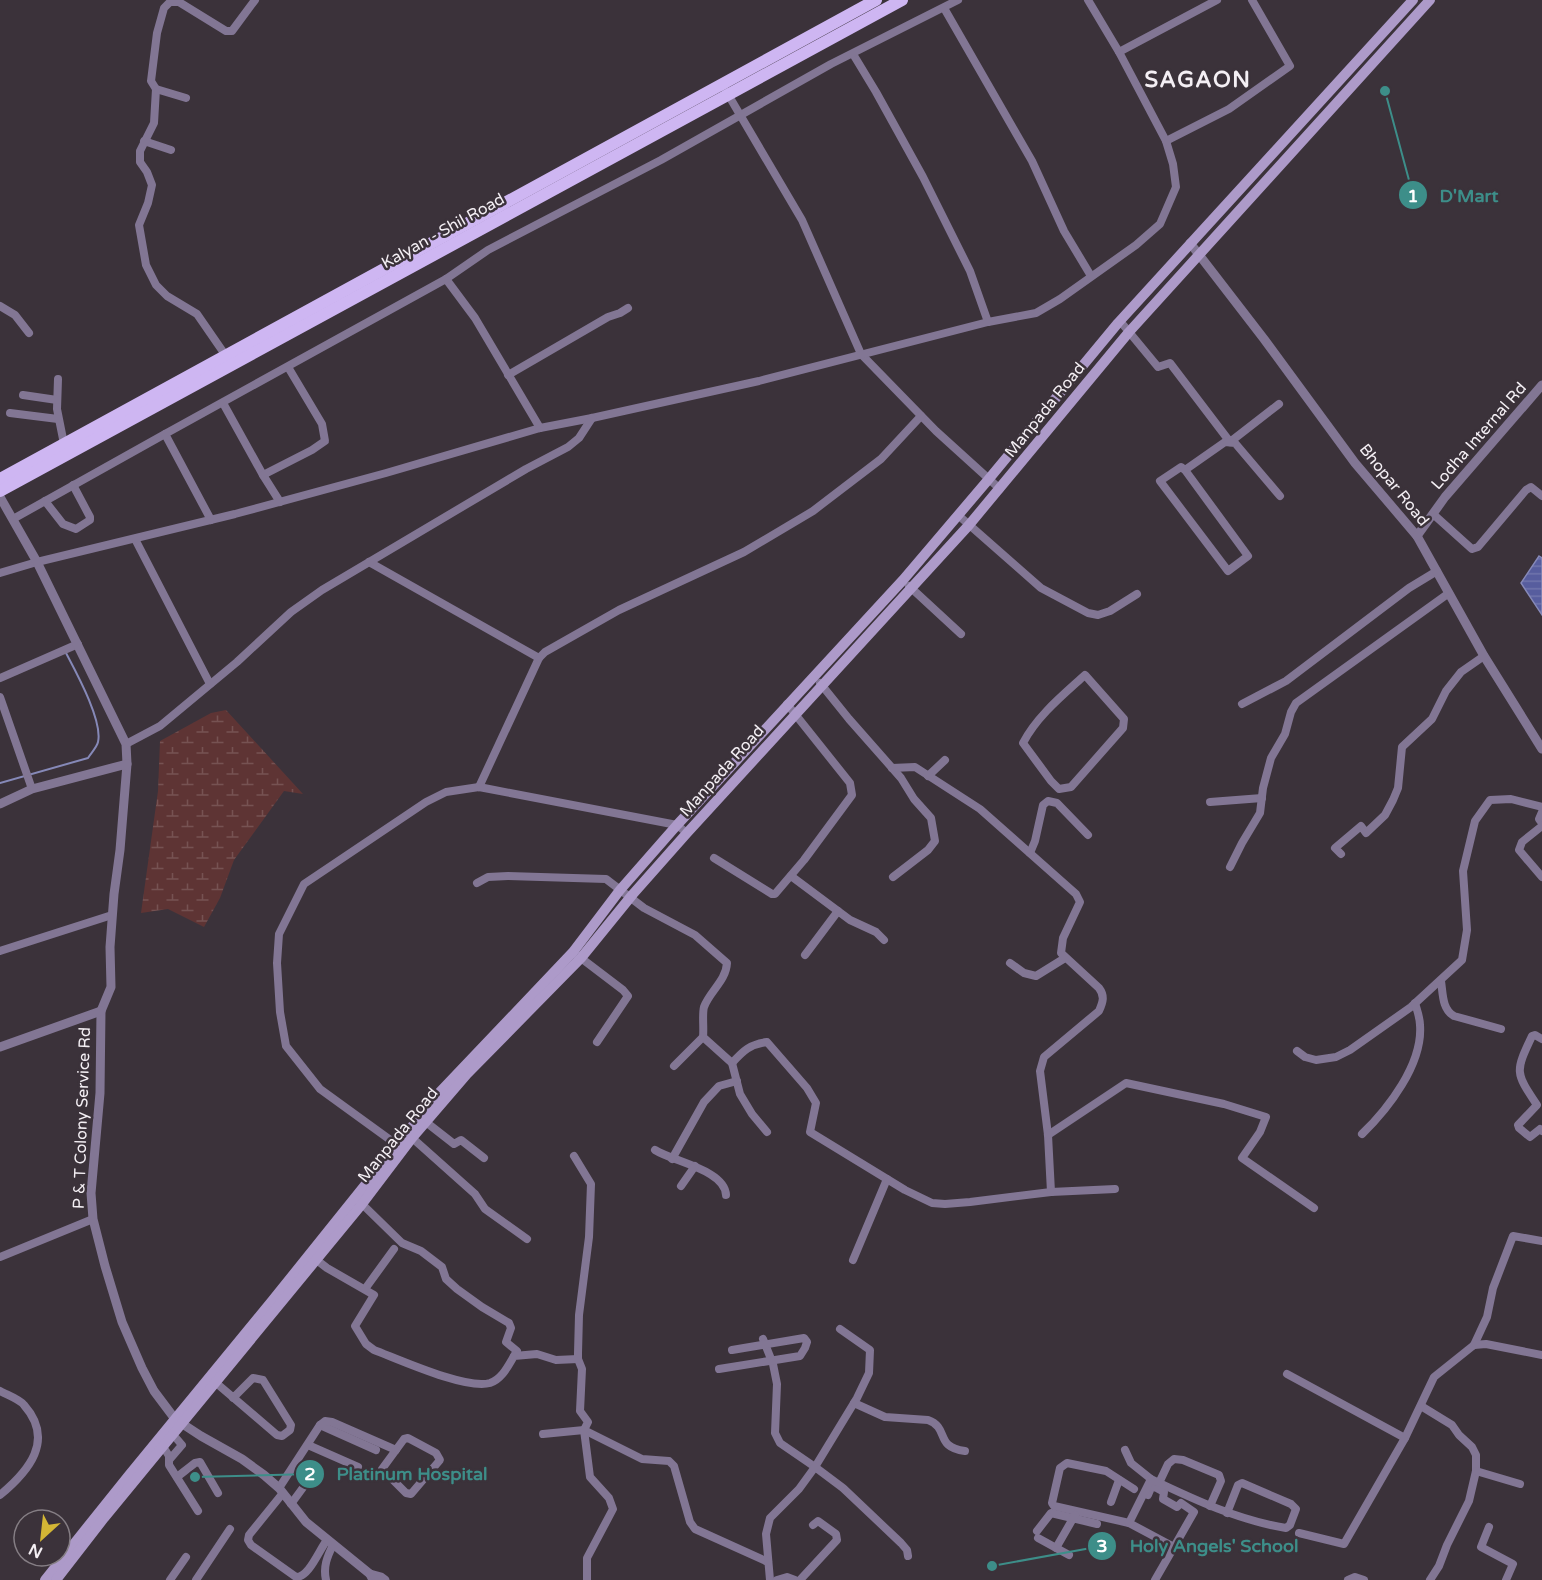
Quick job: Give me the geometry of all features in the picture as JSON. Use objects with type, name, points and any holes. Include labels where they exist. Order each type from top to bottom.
[{"type":"main road","name":"Kalyan - Shil Road","points":[[0,491],[726,90],[876,0]]},
{"type":"main road","name":"Kalyan - Shil Road","points":[[0,479],[726,90],[902,0]]},
{"type":"main road","name":"Manpada Road","points":[[577,955],[620,890],[813,675],[903,579],[1119,321],[1413,0]]},
{"type":"main road","name":"Manpada Road","points":[[72,1552],[276,1304],[422,1119],[464,1071],[630,898],[796,712],[969,525],[1130,332],[1430,0]]},
{"type":"main road","name":"Manpada Road","points":[[179,1421],[215,1382],[225,1365]]},
{"type":"main road","name":"Manpada Road","points":[[132,1478],[164,1448],[171,1431]]},
{"type":"main road","name":"Manpada Road","points":[[45,1580],[57,1568]]},
{"type":"street","points":[[226,356],[197,314],[166,296],[156,285],[146,265],[139,225],[152,185],[140,162],[140,151],[154,123],[156,89],[151,81],[157,33],[164,8],[170,2],[179,2],[226,31],[232,31],[255,0]]},
{"type":"street","points":[[13,519],[446,279],[488,250],[958,0]]},
{"type":"street","points":[[0,573],[280,502],[540,428],[759,381],[988,322],[1036,313],[1060,299],[1136,245],[1160,224],[1176,187],[1173,164],[1166,141],[1119,52],[1088,0]]},
{"type":"street","points":[[1119,52],[1216,0]]},
{"type":"street","points":[[1166,141],[1229,109],[1290,66],[1252,0]]},
{"type":"street","points":[[944,8],[1032,161],[1064,231],[1091,276]]},
{"type":"street","points":[[853,54],[928,188],[970,271],[988,322]]},
{"type":"street","points":[[156,89],[186,98]]},
{"type":"street","points":[[726,90],[802,220],[861,354],[921,416],[1000,489]]},
{"type":"street","points":[[144,141],[171,150]]},
{"type":"street","name":"Bhopar Road","points":[[1190,243],[1355,463],[1417,536],[1484,656],[1542,749]]},
{"type":"street","points":[[446,279],[475,318],[540,428]]},
{"type":"street","points":[[0,306],[15,315],[29,333]]},
{"type":"street","points":[[508,375],[608,316],[628,308]]},
{"type":"street","points":[[1119,321],[1158,367],[1170,363],[1230,442]]},
{"type":"street","points":[[263,475],[312,450],[324,441],[322,424],[288,367]]},
{"type":"street","points":[[58,379],[58,418],[64,444]]},
{"type":"street","name":"Lodha Internal Rd","points":[[1417,536],[1496,437],[1540,391]]},
{"type":"street","points":[[23,395],[57,400]]},
{"type":"street","points":[[223,403],[280,502]]},
{"type":"street","points":[[1230,442],[1279,404]]},
{"type":"street","points":[[10,413],[58,418]]},
{"type":"street","points":[[479,787],[539,658],[545,651],[619,610],[744,552],[813,512],[881,459],[921,416]]},
{"type":"street","points":[[0,497],[38,562],[126,744],[160,726],[291,612],[322,590],[526,469],[568,447],[579,438],[592,418]]},
{"type":"street","points":[[165,434],[211,520]]},
{"type":"street","points":[[1185,470],[1225,442],[1235,443],[1280,496]]},
{"type":"street","points":[[1181,467],[1185,470],[1248,556],[1228,570],[1160,481],[1181,467]]},
{"type":"street","points":[[45,501],[63,524],[76,529],[90,520],[90,517],[73,485]]},
{"type":"street","points":[[1433,514],[1472,549],[1478,547],[1526,490],[1536,489],[1542,496]]},
{"type":"street","points":[[958,515],[1041,588],[1088,613],[1098,615],[1110,611],[1137,594]]},
{"type":"street","points":[[135,539],[210,684]]},
{"type":"street","points":[[369,562],[539,658]]},
{"type":"street","points":[[1242,705],[1287,681],[1409,588],[1437,571]]},
{"type":"street","points":[[903,579],[961,634]]},
{"type":"street","points":[[1230,867],[1260,813],[1271,758],[1285,734],[1291,711],[1296,703],[1449,593]]},
{"type":"street","points":[[0,678],[78,644]]},
{"type":"street","points":[[1341,854],[1335,848],[1361,826],[1366,833],[1385,815],[1398,788],[1402,747],[1432,719],[1446,691],[1461,672],[1484,656]]},
{"type":"street","points":[[813,675],[931,818],[935,841],[928,850],[893,877]]},
{"type":"street","points":[[1085,675],[1124,719],[1123,728],[1071,787],[1059,789],[1051,782],[1023,743],[1050,708],[1085,675]]},
{"type":"street","points":[[0,697],[32,789]]},
{"type":"street","points":[[714,858],[772,894],[777,892],[849,802],[852,790],[850,783],[796,712],[787,704]]},
{"type":"street","name":"P & T Colony Service Rd","points":[[126,744],[127,764],[110,947],[111,987],[101,1011],[100,1093],[91,1193],[93,1219],[122,1322],[154,1391],[179,1421],[242,1459],[281,1490],[306,1522],[330,1543],[372,1577],[381,1577],[385,1580]]},
{"type":"street","points":[[928,776],[945,760]]},
{"type":"street","points":[[0,804],[32,789],[127,764]]},
{"type":"street","points":[[892,768],[915,767],[980,809],[1076,894],[1080,902],[1060,947],[1065,958],[1103,993],[1103,1002],[1099,1011],[1044,1057],[1041,1064],[1051,1192]]},
{"type":"street","points":[[400,1147],[320,1089],[286,1046],[280,1012],[277,963],[279,934],[304,884],[426,802],[446,792],[479,787],[677,825],[687,833]]},
{"type":"street","points":[[1210,801],[1262,798]]},
{"type":"street","points":[[1297,1051],[1305,1057],[1316,1060],[1336,1057],[1350,1050],[1441,981],[1462,960],[1467,930],[1463,871],[1474,821],[1490,800],[1511,799],[1542,807]]},
{"type":"street","points":[[1030,853],[1045,802],[1057,802],[1088,834]]},
{"type":"street","points":[[1542,812],[1539,819],[1542,824],[1522,842],[1519,850],[1542,877]]},
{"type":"street","points":[[477,883],[488,877],[508,876],[606,879],[630,898],[695,935],[727,963],[726,972],[704,1008],[703,1037],[674,1065]]},
{"type":"street","points":[[791,876],[850,921],[876,932],[884,940]]},
{"type":"street","points":[[805,955],[838,911]]},
{"type":"street","points":[[0,951],[112,915]]},
{"type":"street","points":[[577,955],[624,990],[628,996],[597,1042]]},
{"type":"street","points":[[1010,963],[1024,973],[1036,976],[1065,958]]},
{"type":"street","points":[[1441,981],[1446,1009],[1449,1013],[1501,1029]]},
{"type":"street","points":[[1362,1134],[1387,1108],[1413,1062],[1419,1044],[1420,1025],[1415,1002]]},
{"type":"street","points":[[0,1047],[101,1011]]},
{"type":"street","points":[[1541,1129],[1530,1137],[1518,1127],[1518,1124],[1537,1105],[1526,1090],[1519,1065],[1532,1036],[1535,1035],[1542,1039]]},
{"type":"street","points":[[703,1037],[732,1063],[740,1094],[752,1114],[767,1132]]},
{"type":"street","points":[[732,1063],[742,1051],[754,1044],[767,1042],[807,1088],[816,1103],[810,1132],[887,1179],[932,1203],[945,1204],[1051,1192],[1115,1189]]},
{"type":"street","points":[[672,1159],[704,1102],[719,1086],[737,1081]]},
{"type":"street","points":[[1048,1135],[1126,1083],[1224,1104],[1266,1118],[1260,1132],[1242,1158],[1314,1208]]},
{"type":"street","points":[[422,1119],[454,1144],[461,1140],[484,1158]]},
{"type":"street","points":[[409,1135],[475,1194],[485,1209],[527,1239]]},
{"type":"street","points":[[655,1150],[672,1159],[695,1166],[718,1179],[724,1185],[726,1195]]},
{"type":"street","points":[[574,1156],[591,1184],[589,1238],[579,1315],[578,1359],[582,1369],[580,1411],[588,1422],[584,1430],[590,1477],[609,1498],[613,1509],[587,1558],[587,1580]]},
{"type":"street","points":[[681,1186],[695,1166]]},
{"type":"street","points":[[853,1260],[887,1179]]},
{"type":"street","points":[[313,1257],[327,1268],[372,1293],[373,1298],[355,1326],[366,1344],[374,1350],[452,1378],[481,1384],[491,1383],[503,1374],[517,1351],[506,1342],[511,1328],[509,1323],[457,1289],[446,1279],[442,1267],[421,1251],[402,1242],[359,1201]]},
{"type":"street","points":[[0,1257],[93,1219]]},
{"type":"street","points":[[1299,1533],[1344,1544],[1404,1438],[1434,1377],[1474,1345],[1487,1317],[1493,1288],[1513,1236],[1542,1240]]},
{"type":"street","points":[[365,1289],[394,1250]]},
{"type":"street","points":[[770,1580],[766,1534],[770,1518],[800,1489],[854,1403],[869,1373],[870,1350],[840,1329]]},
{"type":"street","points":[[719,1369],[800,1356],[805,1348],[806,1339],[764,1342],[732,1350]]},
{"type":"street","points":[[764,1342],[772,1360],[777,1384],[775,1433],[780,1443],[843,1488],[901,1543],[907,1550],[908,1556]]},
{"type":"street","points":[[1474,1345],[1486,1344],[1542,1355]]},
{"type":"street","points":[[514,1356],[537,1354],[556,1360],[578,1359]]},
{"type":"street","points":[[1287,1374],[1404,1438]]},
{"type":"street","points":[[215,1382],[233,1398],[278,1435],[282,1436],[290,1430],[291,1425],[263,1380],[253,1378],[233,1398]]},
{"type":"street","points":[[0,1391],[23,1403],[38,1426],[39,1444],[21,1478],[0,1494]]},
{"type":"street","points":[[854,1403],[885,1417],[935,1422],[939,1425],[944,1441],[956,1449],[965,1451]]},
{"type":"street","points":[[1421,1406],[1452,1425],[1459,1436],[1472,1447],[1476,1455],[1476,1471],[1469,1501],[1439,1566],[1430,1580]]},
{"type":"street","points":[[330,1543],[318,1552],[307,1574],[296,1577],[251,1545],[248,1540],[249,1535],[281,1490],[320,1425],[332,1422],[396,1450]]},
{"type":"street","points":[[320,1425],[376,1450]]},
{"type":"street","points":[[543,1434],[584,1430],[642,1459],[669,1461],[674,1466],[690,1522],[695,1529],[768,1562]]},
{"type":"street","points":[[171,1431],[182,1445],[170,1459],[169,1465],[198,1511]]},
{"type":"street","points":[[408,1438],[436,1453],[440,1458],[439,1463],[411,1494],[406,1493],[382,1470],[396,1450],[404,1439],[408,1438]]},
{"type":"street","points":[[308,1445],[358,1467]]},
{"type":"street","points":[[164,1448],[170,1459]]},
{"type":"street","points":[[1125,1450],[1131,1463],[1155,1481],[1227,1513],[1260,1524],[1286,1528],[1290,1525],[1296,1509],[1291,1504],[1242,1483],[1238,1485],[1227,1513]]},
{"type":"street","points":[[1130,1524],[1155,1481],[1174,1459],[1183,1460],[1219,1474],[1221,1481],[1210,1506]]},
{"type":"street","points":[[177,1478],[195,1462],[200,1462],[218,1494]]},
{"type":"street","points":[[1097,1524],[1052,1504],[1060,1468],[1064,1464],[1106,1471],[1134,1489]]},
{"type":"street","points":[[1476,1471],[1520,1484]]},
{"type":"street","points":[[291,1504],[313,1474]]},
{"type":"street","points":[[1111,1502],[1119,1480]]},
{"type":"street","points":[[1130,1524],[1152,1488],[1155,1487],[1164,1492],[1163,1499],[1177,1508],[1181,1503],[1194,1512],[1155,1580]]},
{"type":"street","points":[[1069,1555],[1038,1534],[1049,1514],[1075,1515],[1130,1524],[1174,1547]]},
{"type":"street","points":[[1056,1548],[1075,1515]]},
{"type":"street","points":[[800,1580],[837,1540],[836,1534],[818,1521],[813,1525]]},
{"type":"street","points":[[1489,1527],[1480,1544],[1481,1547],[1513,1564],[1506,1580]]},
{"type":"street","points":[[196,1580],[230,1529]]},
{"type":"street","points":[[326,1580],[324,1573],[330,1543]]},
{"type":"street","points":[[170,1580],[186,1557]]},
{"type":"street","points":[[777,1580],[787,1577],[795,1580]]},
{"type":"street","points":[[1348,1580],[1355,1577],[1364,1580]]},
{"type":"green space","points":[[226,710],[303,794],[284,791],[234,860],[220,898],[204,927],[168,909],[141,913],[158,791],[160,741],[211,713]]},
{"type":"water","points":[[1539,556],[1542,558],[1542,615],[1521,583]]},
{"type":"waterway","points":[[0,783],[88,758],[96,746],[98,742],[97,722],[82,684],[66,653]]},
{"type":"place","name":"D'Mart","points":[[1385,91]]},
{"type":"place","name":"Platinum Hospital","points":[[195,1477]]},
{"type":"place","name":"Holy Angels' School","points":[[992,1566]]},
{"type":"district","name":"SAGAON","points":[[1198,80]]}]
